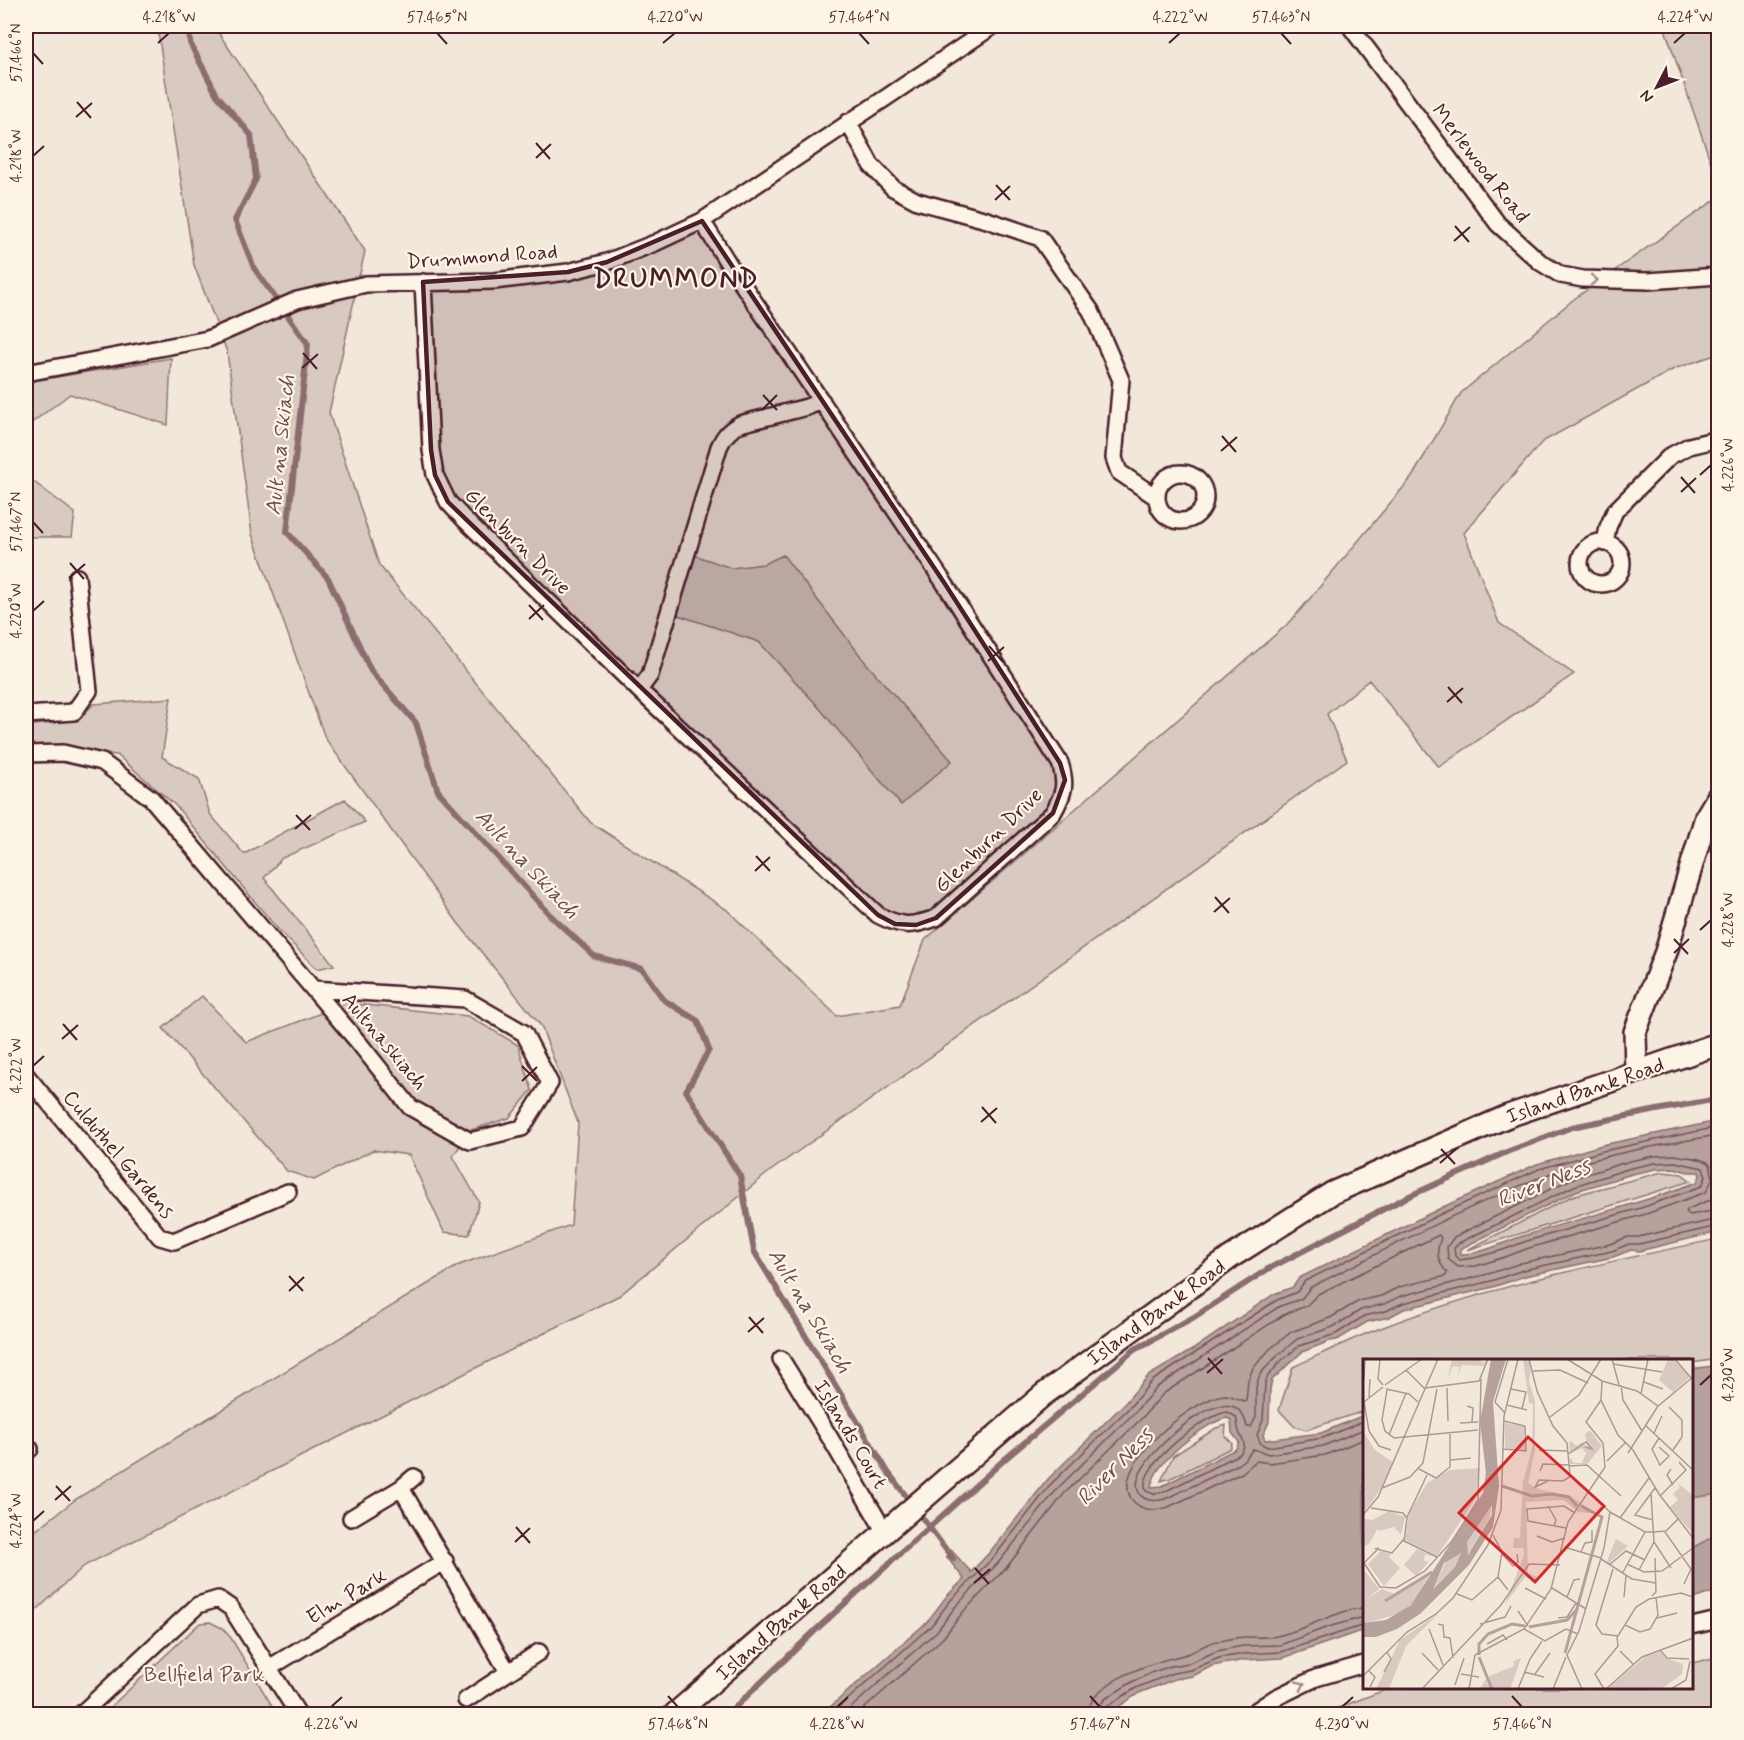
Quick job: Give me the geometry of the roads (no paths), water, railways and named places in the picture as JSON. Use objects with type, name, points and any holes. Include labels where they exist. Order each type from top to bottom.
[{"type":"main road","points":[[1636,1071],[1635,1032],[1666,952],[1707,817],[1719,797]]},
{"type":"main road","name":"Island Bank Road","points":[[675,1714],[1043,1395],[1231,1257],[1332,1193],[1508,1116],[1719,1044]]},
{"type":"street","name":"Merlewood Road","points":[[1350,26],[1498,224],[1540,262],[1561,275],[1582,279],[1648,281],[1719,276]]},
{"type":"street","name":"Drummond Road","points":[[26,373],[208,339],[297,300],[366,284],[494,280],[568,272],[607,262],[702,221],[984,28]]},
{"type":"street","points":[[848,122],[871,165],[893,188],[917,201],[987,220],[1040,238],[1090,311],[1121,380],[1114,458],[1119,472],[1156,497]]},
{"type":"street","name":"Glenburn Drive","points":[[423,282],[430,450],[435,475],[448,501],[524,579],[639,690],[878,915],[896,924],[916,925],[936,918],[1053,813],[1062,797],[1065,780],[1060,763],[945,584],[702,221]]},
{"type":"street","points":[[639,690],[650,675],[718,447],[724,436],[731,428],[740,424],[822,401]]},
{"type":"street","points":[[1605,543],[1608,527],[1615,511],[1670,456],[1689,446],[1719,439]]},
{"type":"street","points":[[26,715],[74,712],[89,691],[77,577]]},
{"type":"street","name":"Aultnaskiach","points":[[26,754],[63,753],[102,762],[151,798],[410,1107],[470,1141],[522,1128],[550,1083],[524,1033],[465,999],[313,989]]},
{"type":"street","name":"Culduthel Gardens","points":[[26,1075],[160,1237],[174,1241],[288,1192]]},
{"type":"street","name":"Islands Court","points":[[781,1359],[885,1532]]},
{"type":"street","points":[[351,1518],[401,1488],[414,1477]]},
{"type":"street","points":[[401,1488],[508,1672]]},
{"type":"street","name":"Elm Park","points":[[269,1668],[445,1561]]},
{"type":"street","points":[[81,1714],[198,1605],[218,1599],[231,1608],[298,1714]]},
{"type":"street","points":[[1693,1626],[1719,1620]]},
{"type":"street","points":[[466,1700],[539,1652]]},
{"type":"street","points":[[1251,1714],[1275,1698],[1316,1678],[1363,1665]]},
{"type":"water","name":"River Ness","points":[[1718,1121],[1718,1232],[1639,1251],[1631,1250],[1613,1257],[1525,1276],[1493,1287],[1404,1309],[1389,1317],[1367,1322],[1337,1340],[1302,1352],[1272,1380],[1269,1422],[1263,1435],[1265,1440],[1321,1433],[1363,1415],[1363,1630],[1283,1658],[1245,1660],[1212,1666],[1193,1676],[1175,1679],[1139,1693],[1108,1714],[822,1714],[927,1622],[946,1597],[964,1579],[946,1556],[951,1550],[971,1572],[1048,1479],[1125,1403],[1148,1376],[1192,1350],[1274,1294],[1293,1287],[1299,1278],[1443,1207],[1537,1164],[1602,1145]],"holes":[[[1674,1168],[1699,1172],[1697,1182],[1485,1250],[1460,1254],[1462,1248],[1576,1191],[1656,1169]],[[1227,1418],[1231,1420],[1232,1433],[1239,1442],[1236,1449],[1162,1486],[1151,1487],[1161,1466],[1193,1435],[1217,1421]]]},
{"type":"water","points":[[1718,1365],[1718,1494],[1693,1498],[1693,1369]]},
{"type":"water","points":[[1718,1534],[1718,1590],[1693,1600],[1693,1547]]},
{"type":"waterway","name":"Ault na Skiach","points":[[189,26],[190,43],[217,95],[251,135],[256,179],[235,220],[254,268],[308,344],[287,532],[328,578],[371,671],[416,723],[438,791],[550,915],[594,956],[642,969],[664,1000],[698,1021],[709,1050],[686,1091],[740,1176],[754,1251],[888,1472],[953,1559]]},
{"type":"waterway","points":[[728,1714],[820,1626],[1005,1459],[1134,1350],[1194,1317],[1268,1269],[1405,1198],[1509,1151],[1572,1127],[1718,1099]]},
{"type":"district","name":"DRUMMOND","points":[[676,278]]},
{"type":"park label","name":"Bellfield Park","points":[[204,1674]]}]
